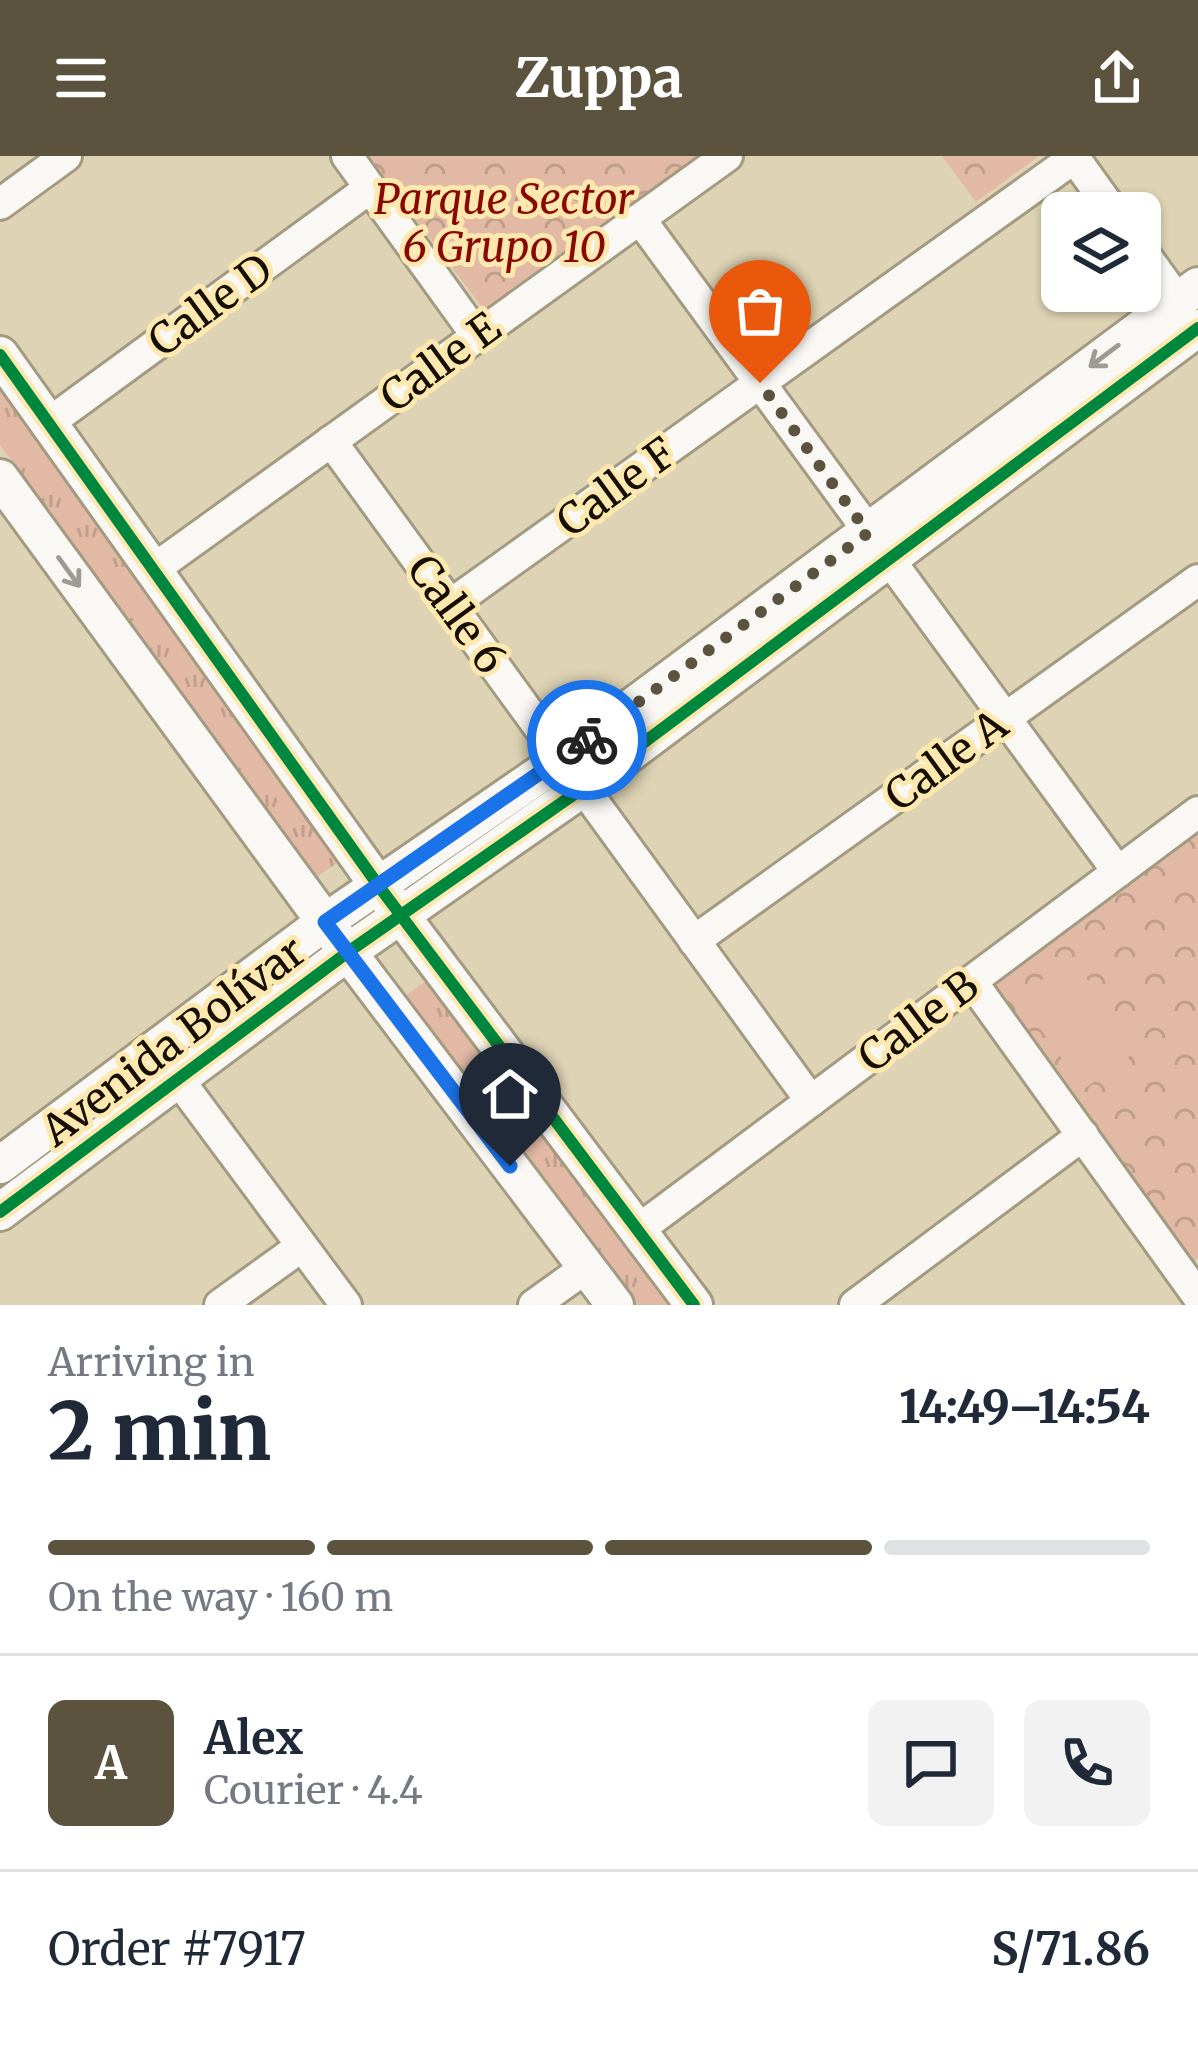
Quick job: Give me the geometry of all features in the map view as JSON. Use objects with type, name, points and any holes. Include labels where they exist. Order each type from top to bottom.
[{"type":"street","points":[[0,204],[66,156]]},
{"type":"street","points":[[347,156],[478,336]]},
{"type":"street","name":"Calle E","points":[[154,568],[727,156]]},
{"type":"street","points":[[1073,157],[1099,192]]},
{"type":"street","name":"Calle F","points":[[450,605],[1073,157]]},
{"type":"street","name":"Calle D","points":[[50,422],[370,188]]},
{"type":"street","points":[[640,218],[1118,872]]},
{"type":"street","points":[[1161,275],[1193,315]]},
{"type":"street","name":"Avenida Bolívar","points":[[0,1211],[401,916],[573,773],[1193,315]]},
{"type":"street","points":[[0,355],[378,885],[694,1305]]},
{"type":"street","name":"Calle 6","points":[[331,441],[811,1101]]},
{"type":"street","points":[[0,478],[325,922],[615,1305]]},
{"type":"street","name":"Calle A","points":[[694,941],[1198,580]]},
{"type":"street","name":"Avenida Bolívar","points":[[0,1165],[378,885],[573,773]]},
{"type":"street","name":"Calle B","points":[[638,1230],[1198,812]]},
{"type":"street","points":[[971,982],[1198,1295],[1184,1305]]},
{"type":"street","points":[[178,1079],[346,1305]]},
{"type":"street","points":[[855,1305],[1083,1135]]},
{"type":"street","points":[[220,1305],[302,1246]]},
{"type":"street","points":[[534,1305],[587,1267]]},
{"type":"green space","name":"Parque Sector 6 Grupo 10","points":[[368,156],[710,156],[490,318]]},
{"type":"green space","points":[[942,156],[1039,156],[976,202]]},
{"type":"green space","points":[[0,387],[345,857],[317,877],[0,445]]},
{"type":"green space","points":[[1198,831],[1198,1258],[1189,1265],[988,986]]},
{"type":"green space","points":[[1072,958],[1138,1050],[1084,1089],[1017,997]]},
{"type":"green space","points":[[432,977],[673,1305],[632,1305],[402,998]]},
{"type":"cycle path","points":[[0,1212],[348,952],[583,788],[1198,328]]},
{"type":"cycle path","points":[[0,355],[378,885],[694,1305]]},
{"type":"way so far","points":[[587,740],[868,533],[760,383]]},
{"type":"route","points":[[510,1166],[325,922],[587,740]]}]
